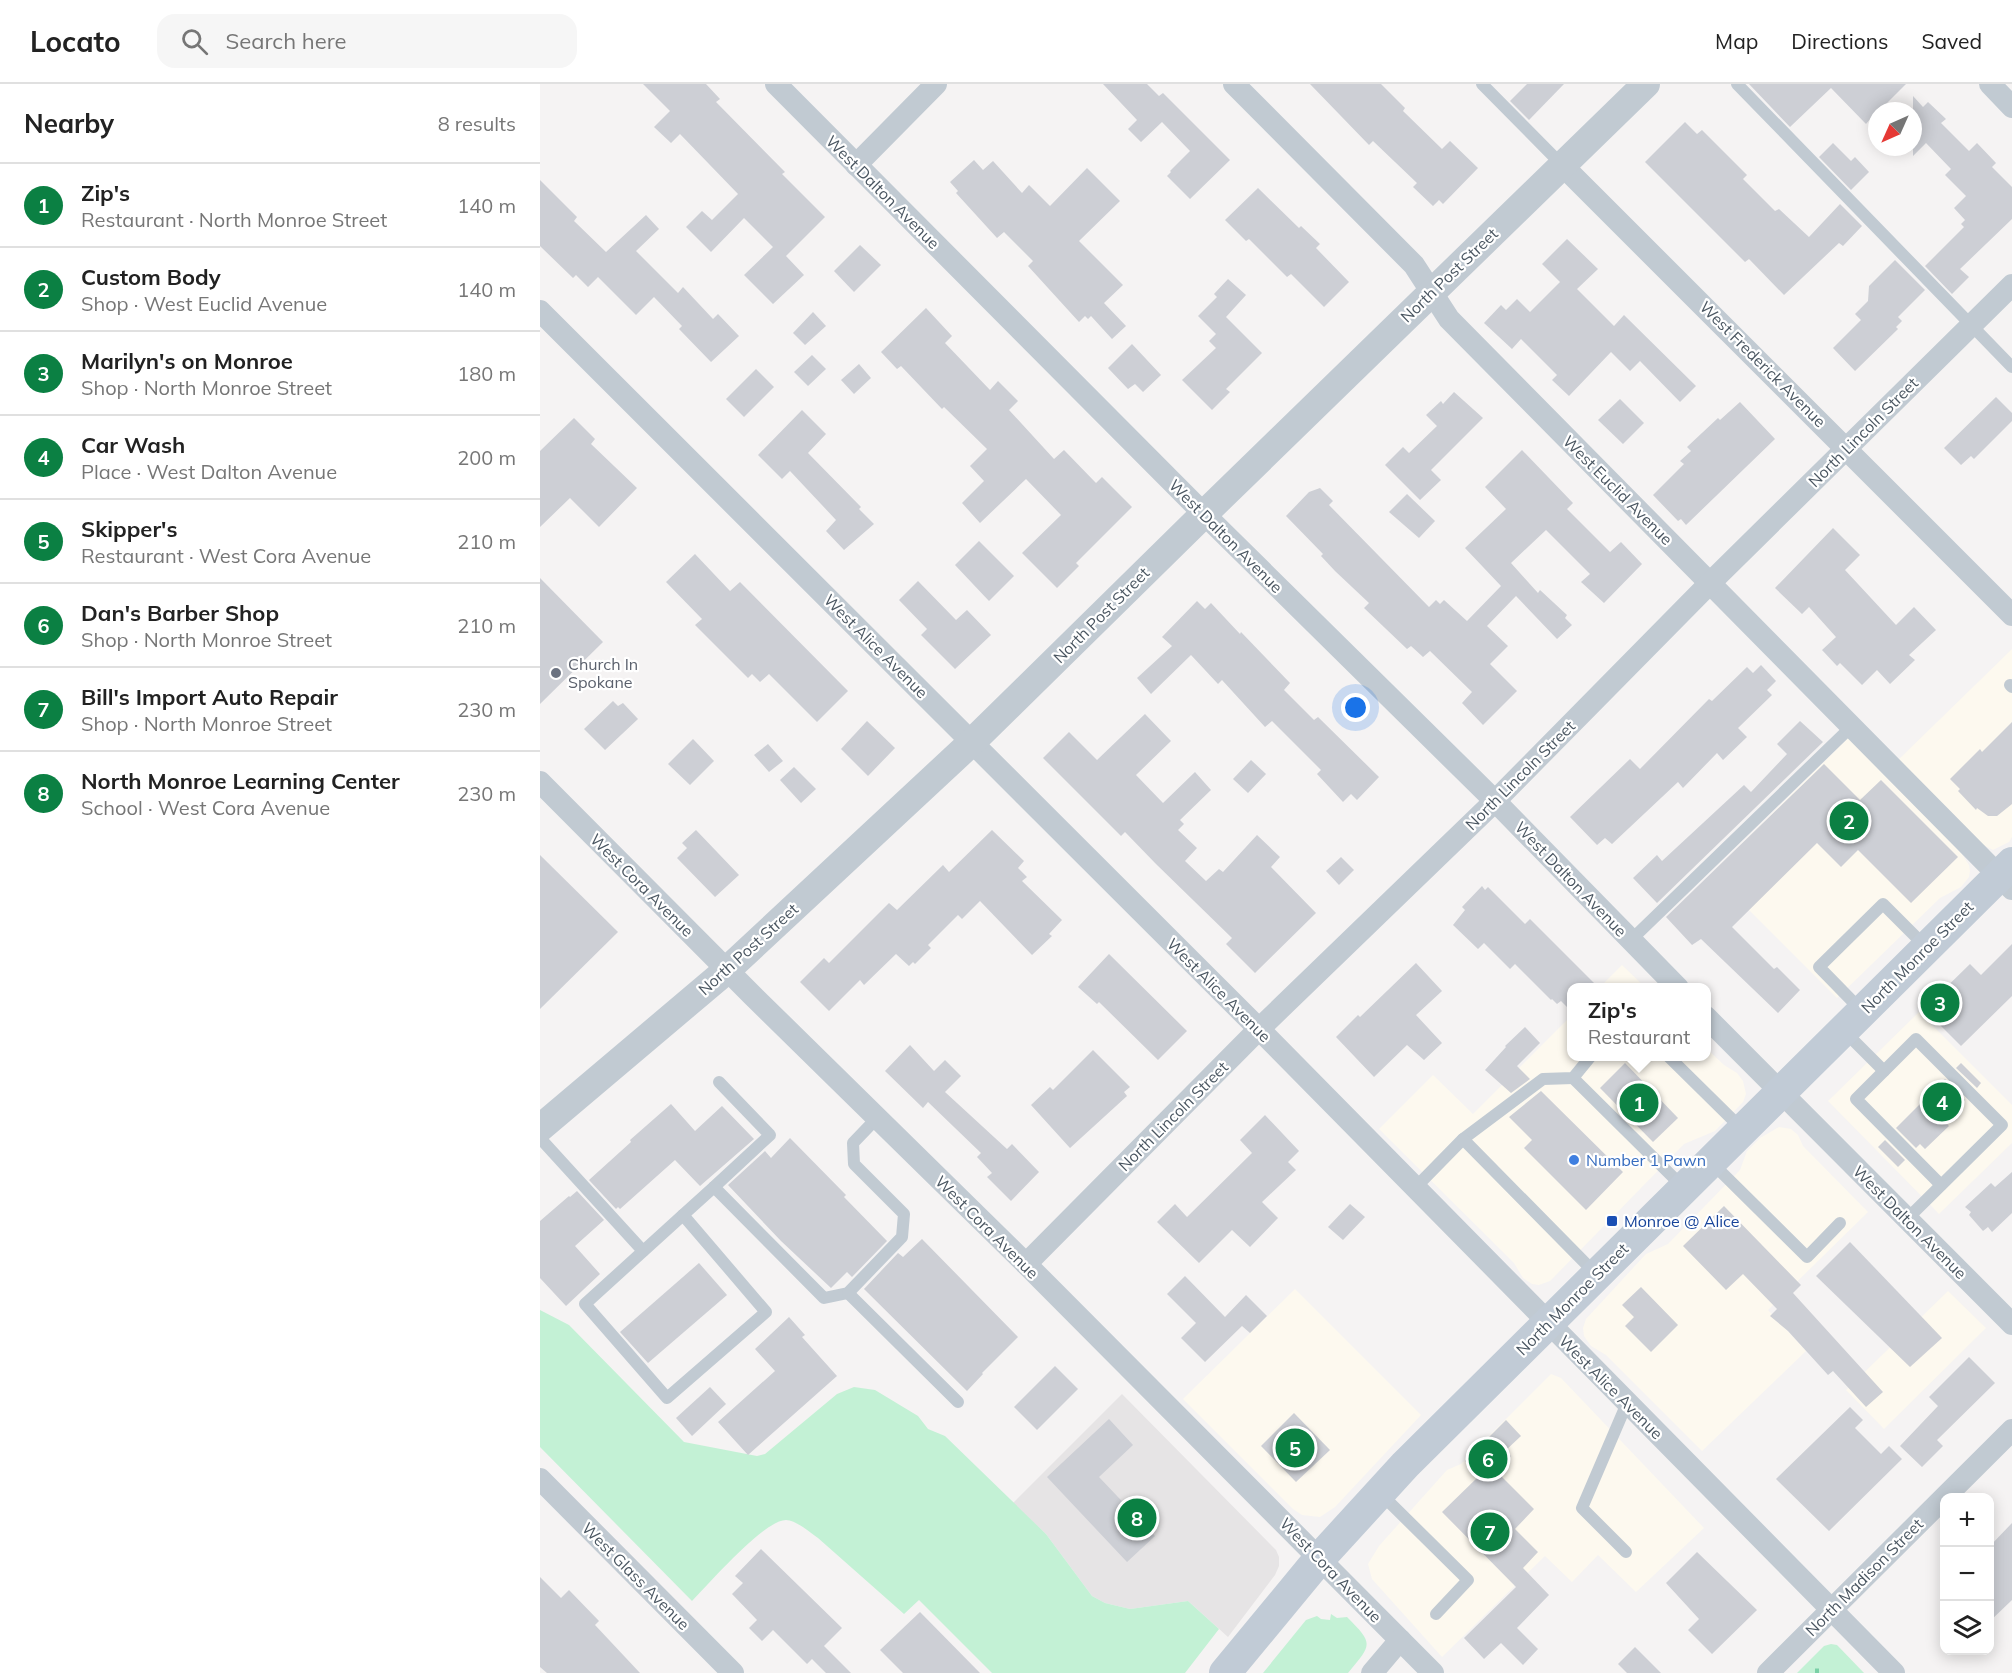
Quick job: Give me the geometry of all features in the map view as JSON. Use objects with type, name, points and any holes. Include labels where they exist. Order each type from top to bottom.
[{"type":"main road","name":"North Monroe Street","points":[[1225,1673],[1320,1558],[1405,1465],[1926,948],[2008,876]]},
{"type":"street","name":"West Dalton Avenue","points":[[776,84],[1204,514],[1495,801],[1631,940],[1667,983]]},
{"type":"street","points":[[856,165],[936,84]]},
{"type":"street","name":"West Euclid Avenue","points":[[1234,84],[1414,265],[1449,319],[1851,727],[2008,876]]},
{"type":"street","name":"North Post Street","points":[[540,1128],[727,970],[972,742],[1431,291],[1646,84]]},
{"type":"street","points":[[1990,84],[2012,107]]},
{"type":"street","name":"West Frederick Avenue","points":[[1563,166],[2012,615]]},
{"type":"street","name":"North Lincoln Street","points":[[1026,1264],[1259,1029],[1495,801],[1710,583],[2012,285]]},
{"type":"street","name":"West Alice Avenue","points":[[540,311],[1259,1029],[1894,1673]]},
{"type":"street","name":"West Cora Avenue","points":[[541,784],[1026,1264],[1433,1673]]},
{"type":"street","name":"West Dalton Avenue","points":[[1711,1021],[2012,1324]]},
{"type":"street","name":"North Madison Street","points":[[1768,1673],[2012,1430]]},
{"type":"street","name":"West Glass Avenue","points":[[540,1479],[733,1673]]},
{"type":"street","points":[[1372,1673],[1400,1640]]},
{"type":"lane","points":[[1482,84],[1563,166]]},
{"type":"lane","points":[[1737,84],[2012,367]]},
{"type":"lane","points":[[1631,940],[1851,727]]},
{"type":"lane","points":[[1884,1071],[1819,967],[1883,904],[1926,948]]},
{"type":"lane","points":[[1907,1219],[2002,1125],[1916,1039],[1856,1099],[1941,1185]]},
{"type":"lane","points":[[1573,1078],[1587,1061]]},
{"type":"lane","points":[[1673,1061],[1742,1130]]},
{"type":"lane","points":[[1415,1188],[1463,1139],[1543,1079],[1573,1078],[1684,1188]]},
{"type":"lane","points":[[683,1215],[766,1312],[667,1398],[585,1304],[770,1135],[719,1082]]},
{"type":"lane","points":[[714,1187],[824,1298],[848,1293],[902,1237],[904,1214],[854,1164],[853,1143],[877,1118]]},
{"type":"lane","points":[[540,1138],[643,1251]]},
{"type":"lane","points":[[1463,1139],[1596,1275]]},
{"type":"lane","points":[[1710,1162],[1807,1257],[1840,1223]]},
{"type":"lane","points":[[848,1293],[958,1402]]},
{"type":"lane","points":[[1626,1552],[1582,1508],[1627,1403]]},
{"type":"lane","points":[[1379,1493],[1468,1580],[1436,1614]]},
{"type":"shaded area","points":[[2012,649],[2012,837],[2009,842],[1993,850],[1981,844],[1898,760]]},
{"type":"shaded area","points":[[1848,738],[1961,853],[1970,871],[1969,877],[1961,887],[1940,898],[1837,998],[1712,873]]},
{"type":"shaded area","points":[[1622,965],[1641,983],[1604,983]]},
{"type":"shaded area","points":[[1919,1012],[2012,1105],[2012,1143],[1939,1214],[1828,1101]]},
{"type":"shaded area","points":[[1567,1020],[1567,1061],[1711,1061],[1711,1053],[1737,1073],[1743,1081],[1746,1094],[1743,1102],[1715,1131],[1684,1144],[1550,1281],[1539,1285],[1532,1284],[1523,1278],[1514,1263],[1379,1129],[1433,1075],[1473,1114]]},
{"type":"shaded area","points":[[1779,1127],[1791,1129],[1798,1135],[1803,1146],[1868,1212],[1768,1310],[1806,1351],[1702,1451],[1606,1355],[1591,1346],[1584,1336],[1583,1328],[1586,1319],[1646,1254],[1668,1244],[1740,1170],[1747,1151],[1760,1138]]},
{"type":"shaded area","points":[[1295,1289],[1421,1415],[1335,1507],[1320,1517],[1302,1515],[1293,1509],[1183,1399]]},
{"type":"shaded area","points":[[1948,1291],[1986,1328],[1884,1429],[1846,1390]]},
{"type":"shaded area","points":[[1551,1374],[1561,1378],[1704,1528],[1636,1592],[1598,1555],[1572,1582],[1545,1556],[1442,1657],[1372,1579],[1368,1564],[1379,1546],[1447,1470],[1461,1464]]},
{"type":"shaded area","points":[[1122,1394],[1276,1550],[1279,1566],[1275,1575],[1228,1637],[1188,1601],[1130,1609],[1105,1603],[1092,1596],[1046,1534],[1013,1503]]},
{"type":"green space","points":[[540,1310],[569,1325],[684,1442],[757,1456],[765,1454],[837,1394],[854,1387],[875,1390],[918,1416],[928,1429],[945,1436],[1046,1534],[1092,1596],[1105,1603],[1130,1609],[1188,1601],[1219,1629],[1185,1673],[992,1673],[919,1600],[904,1614],[818,1538],[798,1524],[786,1520],[764,1530],[751,1541],[692,1601],[540,1447]]},
{"type":"green space","points":[[1331,1614],[1337,1618],[1347,1617],[1366,1639],[1367,1644],[1362,1656],[1348,1673],[1263,1673],[1306,1620],[1317,1616],[1330,1620]]},
{"type":"green space","points":[[1837,1645],[1864,1673],[1797,1673],[1824,1646]]},
{"type":"building","points":[[643,84],[706,84],[720,99],[716,102],[785,172],[782,174],[825,217],[786,256],[804,275],[773,304],[744,275],[773,247],[744,218],[711,252],[686,227],[702,211],[712,220],[738,194],[680,134],[671,143],[654,127],[670,111]]},
{"type":"building","points":[[1103,84],[1147,84],[1159,96],[1163,93],[1230,160],[1190,199],[1167,176],[1190,151],[1162,122],[1141,142],[1128,129],[1137,120]]},
{"type":"building","points":[[1310,84],[1381,84],[1405,108],[1403,111],[1442,149],[1450,141],[1478,168],[1443,204],[1439,200],[1433,206],[1413,187],[1417,183],[1373,141],[1369,145]]},
{"type":"building","points":[[1527,84],[1564,84],[1529,120],[1510,101]]},
{"type":"building","points":[[1749,84],[1906,84],[1888,102],[1868,102],[1866,124],[1831,88],[1790,127]]},
{"type":"building","points":[[1928,102],[1946,119],[1941,123],[1969,151],[1977,143],[1996,163],[1992,167],[2012,187],[2012,219],[1960,269],[1969,277],[1952,294],[1925,266],[1964,227],[1961,224],[1965,220],[1954,208],[1966,196],[1945,175],[1951,169],[1926,143],[1922,147],[1922,106]]},
{"type":"building","points":[[1685,122],[1697,134],[1702,130],[1747,175],[1743,179],[1775,211],[1779,209],[1809,237],[1840,204],[1862,226],[1843,246],[1839,243],[1784,295],[1749,259],[1745,262],[1645,162]]},
{"type":"building","points":[[1833,143],[1851,161],[1855,157],[1869,172],[1851,190],[1819,157]]},
{"type":"building","points":[[974,160],[983,170],[993,161],[1022,193],[1029,185],[1050,206],[1087,168],[1120,201],[1079,241],[1123,285],[1104,303],[1126,326],[1112,339],[1091,316],[1088,319],[1085,316],[1079,322],[1028,266],[1033,261],[1004,232],[997,238],[956,193],[958,191],[950,182]]},
{"type":"building","points":[[540,180],[577,217],[574,221],[606,252],[646,215],[659,229],[636,251],[678,293],[683,287],[713,319],[718,314],[739,336],[711,362],[679,329],[682,326],[654,297],[636,315],[598,277],[588,287],[576,275],[573,278],[540,246]]},
{"type":"building","points":[[1258,188],[1299,228],[1301,226],[1320,244],[1316,248],[1349,282],[1324,307],[1291,274],[1287,277],[1249,239],[1246,241],[1225,220]]},
{"type":"building","points":[[1567,239],[1598,269],[1577,289],[1614,326],[1624,315],[1696,386],[1680,402],[1640,361],[1630,371],[1611,352],[1569,396],[1552,380],[1557,375],[1521,339],[1512,349],[1484,323],[1501,305],[1506,310],[1517,299],[1530,312],[1560,282],[1542,264]]},
{"type":"building","points":[[860,245],[881,265],[854,292],[834,271]]},
{"type":"building","points":[[1895,260],[1925,290],[1898,317],[1902,321],[1896,327],[1898,329],[1855,371],[1833,348],[1861,320],[1855,314],[1868,301],[1869,286]]},
{"type":"building","points":[[1228,279],[1246,295],[1226,317],[1262,353],[1226,389],[1230,392],[1212,410],[1182,380],[1216,348],[1209,341],[1216,334],[1198,316],[1217,297],[1214,294]]},
{"type":"building","points":[[926,308],[952,336],[945,343],[990,390],[998,381],[1018,401],[1009,410],[1054,459],[1064,450],[1096,483],[1102,477],[1132,507],[1076,563],[1079,566],[1057,588],[1022,553],[1061,515],[1026,479],[980,523],[962,503],[984,481],[970,466],[987,449],[944,407],[942,409],[901,366],[897,369],[881,352]]},
{"type":"building","points":[[813,312],[826,326],[805,345],[793,333]]},
{"type":"building","points":[[1132,344],[1161,375],[1143,392],[1135,384],[1128,389],[1108,368]]},
{"type":"building","points":[[812,355],[826,369],[808,386],[794,372]]},
{"type":"building","points":[[859,364],[871,378],[854,394],[841,380]]},
{"type":"building","points":[[756,369],[774,387],[744,417],[726,399]]},
{"type":"building","points":[[1454,392],[1483,418],[1431,470],[1441,480],[1420,500],[1385,465],[1403,447],[1409,453],[1437,426],[1426,415],[1441,401],[1443,404]]},
{"type":"building","points":[[1996,397],[2012,413],[2012,421],[1974,459],[1971,456],[1961,465],[1944,448]]},
{"type":"building","points":[[1620,399],[1644,423],[1623,444],[1598,420]]},
{"type":"building","points":[[1740,402],[1775,439],[1686,525],[1681,519],[1678,521],[1653,495],[1684,464],[1680,461],[1691,451],[1687,447],[1718,418],[1720,420]]},
{"type":"building","points":[[802,410],[826,434],[808,453],[861,507],[859,509],[874,524],[844,550],[826,531],[836,520],[790,471],[782,479],[758,455]]},
{"type":"building","points":[[574,418],[595,439],[591,444],[637,488],[599,527],[570,498],[540,527],[540,451]]},
{"type":"building","points":[[1522,450],[1573,503],[1567,509],[1610,552],[1621,542],[1642,564],[1604,603],[1581,582],[1590,574],[1546,530],[1511,563],[1538,593],[1540,590],[1567,615],[1565,618],[1572,625],[1557,639],[1516,596],[1487,626],[1508,646],[1490,664],[1517,691],[1483,725],[1462,703],[1472,692],[1430,651],[1423,657],[1411,646],[1407,649],[1364,608],[1369,603],[1335,571],[1321,556],[1323,554],[1286,516],[1309,492],[1320,488],[1333,501],[1329,505],[1429,607],[1436,600],[1440,604],[1444,600],[1467,621],[1501,586],[1465,548],[1506,509],[1485,487]]},
{"type":"building","points":[[1407,494],[1435,521],[1419,538],[1389,512]]},
{"type":"building","points":[[1833,528],[1860,555],[1845,570],[1896,625],[1914,607],[1936,630],[1909,655],[1915,660],[1890,684],[1877,670],[1862,685],[1840,663],[1837,666],[1822,650],[1836,637],[1809,607],[1802,614],[1775,588]]},
{"type":"building","points":[[979,541],[1014,576],[989,601],[955,565]]},
{"type":"building","points":[[695,554],[730,591],[740,582],[848,691],[817,722],[769,674],[760,682],[752,674],[748,678],[695,625],[702,619],[666,582]]},
{"type":"building","name":"Church In Spokane","points":[[540,578],[603,642],[540,704]]},
{"type":"building","points":[[918,581],[956,620],[967,610],[991,635],[955,669],[921,635],[927,629],[899,600]]},
{"type":"building","points":[[1197,601],[1205,609],[1211,603],[1240,634],[1241,632],[1290,683],[1284,690],[1314,720],[1318,717],[1379,777],[1357,800],[1351,794],[1343,802],[1317,774],[1321,770],[1272,721],[1265,727],[1222,680],[1218,684],[1191,655],[1151,694],[1137,678],[1172,646],[1162,637]]},
{"type":"building","points":[[1761,665],[1776,681],[1767,690],[1772,695],[1738,728],[1747,737],[1723,760],[1717,753],[1683,788],[1678,782],[1612,844],[1605,838],[1597,845],[1570,817],[1630,759],[1640,769],[1709,699],[1712,701],[1747,667],[1753,673]]},
{"type":"building","points":[[613,701],[618,706],[623,703],[638,719],[605,750],[584,729]]},
{"type":"building","points":[[1145,714],[1171,741],[1136,775],[1163,803],[1195,772],[1211,790],[1180,820],[1184,824],[1178,830],[1197,848],[1185,861],[1206,881],[1219,869],[1223,872],[1257,835],[1280,857],[1271,867],[1316,913],[1255,973],[1226,944],[1232,938],[1125,832],[1121,836],[1043,758],[1069,732],[1097,760]]},
{"type":"building","points":[[867,721],[895,748],[868,776],[841,749]]},
{"type":"building","points":[[1800,721],[1823,742],[1657,903],[1633,878],[1657,855],[1662,861],[1744,785],[1751,792],[1787,754],[1777,744]]},
{"type":"building","points":[[2012,722],[2012,804],[1997,816],[1988,816],[1977,808],[1976,810],[1950,779]]},
{"type":"building","points":[[693,739],[714,761],[690,785],[668,764]]},
{"type":"building","points":[[768,744],[783,761],[769,772],[754,755]]},
{"type":"building","points":[[1251,760],[1266,774],[1248,793],[1233,779]]},
{"type":"building","points":[[1824,764],[1860,800],[1881,780],[1958,857],[1911,903],[1858,850],[1841,867],[1817,843],[1732,927],[1774,969],[1777,967],[1800,990],[1778,1013],[1701,939],[1692,945],[1666,917]]},
{"type":"building","points":[[794,767],[816,789],[801,803],[780,780]]},
{"type":"building","points":[[696,830],[739,875],[715,897],[677,858],[687,848],[682,843]]},
{"type":"building","points":[[992,830],[1024,861],[1018,868],[1027,877],[1022,881],[1062,920],[1049,934],[1052,936],[1032,955],[980,901],[962,919],[958,915],[928,945],[931,948],[915,964],[913,962],[909,966],[896,954],[864,985],[860,980],[829,1011],[800,982],[824,958],[829,963],[889,903],[897,910],[943,865],[949,872]]},
{"type":"building","points":[[540,855],[618,932],[540,1009]]},
{"type":"building","points":[[1341,857],[1354,870],[1339,885],[1326,871]]},
{"type":"building","points":[[1482,886],[1485,890],[1488,887],[1525,924],[1530,919],[1594,983],[1567,983],[1567,1007],[1561,1001],[1557,1004],[1515,964],[1510,969],[1484,943],[1478,949],[1453,925],[1465,910],[1462,907]]},
{"type":"building","points":[[2012,944],[2012,996],[1961,1046],[1924,1009],[1970,964],[1981,975]]},
{"type":"building","points":[[1109,954],[1187,1031],[1158,1060],[1099,1002],[1097,1004],[1078,987]]},
{"type":"building","points":[[1416,963],[1442,991],[1416,1015],[1442,1043],[1424,1060],[1407,1045],[1374,1077],[1336,1037]]},
{"type":"building","points":[[1525,1027],[1540,1043],[1517,1066],[1530,1079],[1511,1093],[1485,1070]]},
{"type":"building","points":[[910,1045],[934,1071],[945,1060],[961,1076],[945,1092],[1007,1149],[1012,1144],[1039,1172],[1011,1201],[987,1177],[992,1173],[977,1157],[981,1153],[928,1102],[923,1108],[885,1071]]},
{"type":"building","points":[[1093,1050],[1130,1087],[1124,1092],[1127,1096],[1070,1148],[1031,1105],[1050,1087],[1053,1090]]},
{"type":"building","points":[[1625,1063],[1678,1118],[1653,1142],[1600,1088]]},
{"type":"building","points":[[1961,1063],[1981,1083],[1977,1088],[1956,1068]]},
{"type":"building","points":[[1945,1079],[1965,1100],[1944,1121],[1949,1126],[1925,1149],[1920,1144],[1916,1148],[1896,1128]]},
{"type":"building","name":"Number 1 Pawn","points":[[1541,1091],[1623,1172],[1586,1210],[1524,1148],[1532,1140],[1509,1117]]},
{"type":"building","points":[[671,1104],[695,1131],[722,1106],[754,1139],[700,1186],[675,1160],[620,1209],[618,1207],[616,1209],[589,1180]]},
{"type":"building","points":[[1265,1115],[1299,1151],[1288,1162],[1296,1170],[1262,1202],[1278,1218],[1250,1247],[1232,1230],[1199,1263],[1157,1222],[1175,1204],[1187,1217],[1252,1153],[1240,1140]]},
{"type":"building","points":[[790,1138],[887,1241],[852,1277],[847,1272],[831,1288],[781,1241],[728,1185],[765,1151],[771,1158]]},
{"type":"building","points":[[1885,1140],[1905,1160],[1898,1167],[1878,1147]]},
{"type":"building","points":[[2012,1172],[2012,1213],[1992,1232],[1988,1227],[1983,1231],[1965,1207],[1991,1183],[1995,1187]]},
{"type":"building","points":[[577,1191],[604,1220],[575,1246],[600,1274],[566,1306],[540,1278],[540,1221]]},
{"type":"building","points":[[1350,1204],[1365,1217],[1343,1240],[1328,1227]]},
{"type":"building","points":[[1724,1206],[1801,1285],[1793,1293],[1883,1392],[1866,1407],[1833,1371],[1828,1375],[1788,1331],[1770,1316],[1777,1309],[1743,1274],[1726,1290],[1683,1246]]},
{"type":"building","points":[[922,1239],[1018,1337],[967,1391],[864,1289],[898,1253],[903,1257]]},
{"type":"building","points":[[1850,1242],[1942,1338],[1910,1367],[1816,1276]]},
{"type":"building","points":[[699,1263],[727,1295],[648,1363],[620,1332]]},
{"type":"building","points":[[1185,1276],[1225,1317],[1246,1295],[1267,1316],[1250,1333],[1242,1326],[1205,1362],[1181,1338],[1196,1323],[1167,1294]]},
{"type":"building","points":[[1641,1287],[1678,1325],[1651,1352],[1625,1326],[1634,1317],[1622,1305]]},
{"type":"building","points":[[789,1317],[805,1335],[802,1337],[837,1376],[748,1455],[718,1422],[775,1371],[755,1349]]},
{"type":"building","points":[[1969,1357],[1995,1383],[1937,1440],[1943,1446],[1922,1467],[1900,1446],[1938,1406],[1929,1397]]},
{"type":"building","points":[[1055,1366],[1078,1389],[1037,1430],[1014,1407]]},
{"type":"building","points":[[710,1387],[726,1404],[692,1436],[676,1418]]},
{"type":"building","points":[[1850,1407],[1863,1420],[1855,1428],[1881,1454],[1889,1446],[1902,1459],[1829,1531],[1776,1479]]},
{"type":"building","points":[[1294,1413],[1330,1450],[1296,1482],[1261,1446]]},
{"type":"building","points":[[1109,1419],[1133,1445],[1099,1477],[1155,1536],[1127,1562],[1047,1477]]},
{"type":"building","points":[[1506,1420],[1521,1436],[1505,1451],[1511,1456],[1496,1471],[1534,1509],[1515,1529],[1538,1552],[1523,1568],[1549,1595],[1517,1628],[1538,1649],[1523,1665],[1501,1643],[1484,1659],[1464,1638],[1516,1587],[1442,1512],[1479,1476],[1465,1461]]},
{"type":"building","points":[[2012,1523],[2012,1600],[1994,1617],[1994,1547],[1994,1542]]},
{"type":"building","points":[[761,1549],[842,1628],[824,1646],[851,1673],[826,1673],[812,1659],[807,1664],[773,1630],[762,1641],[749,1628],[757,1620],[732,1594],[743,1583],[735,1576]]},
{"type":"building","points":[[1697,1552],[1757,1610],[1712,1654],[1688,1630],[1699,1619],[1666,1583]]},
{"type":"building","points":[[540,1577],[561,1598],[569,1590],[599,1621],[595,1625],[640,1673],[547,1673],[540,1667]]},
{"type":"building","points":[[920,1612],[980,1673],[903,1673],[880,1650]]},
{"type":"building","points":[[1635,1647],[1661,1673],[1627,1673],[1618,1664]]},
{"type":"place","name":"Church In Spokane","points":[[556,673]]},
{"type":"place","name":"Custom Body","points":[[1849,821]]},
{"type":"place","name":"Marilyn's on Monroe","points":[[1940,1003]]},
{"type":"place","name":"Car Wash","points":[[1942,1102]]},
{"type":"place","name":"Zip's","points":[[1639,1103]]},
{"type":"place","name":"Number 1 Pawn","points":[[1574,1160]]},
{"type":"place","name":"Monroe @ Alice","points":[[1612,1221]]},
{"type":"place","name":"Skipper's","points":[[1295,1448]]},
{"type":"place","name":"Dan's Barber Shop","points":[[1488,1459]]},
{"type":"place","name":"North Monroe Learning Center","points":[[1137,1518]]},
{"type":"place","name":"Bill's Import Auto Repair","points":[[1490,1532]]}]
